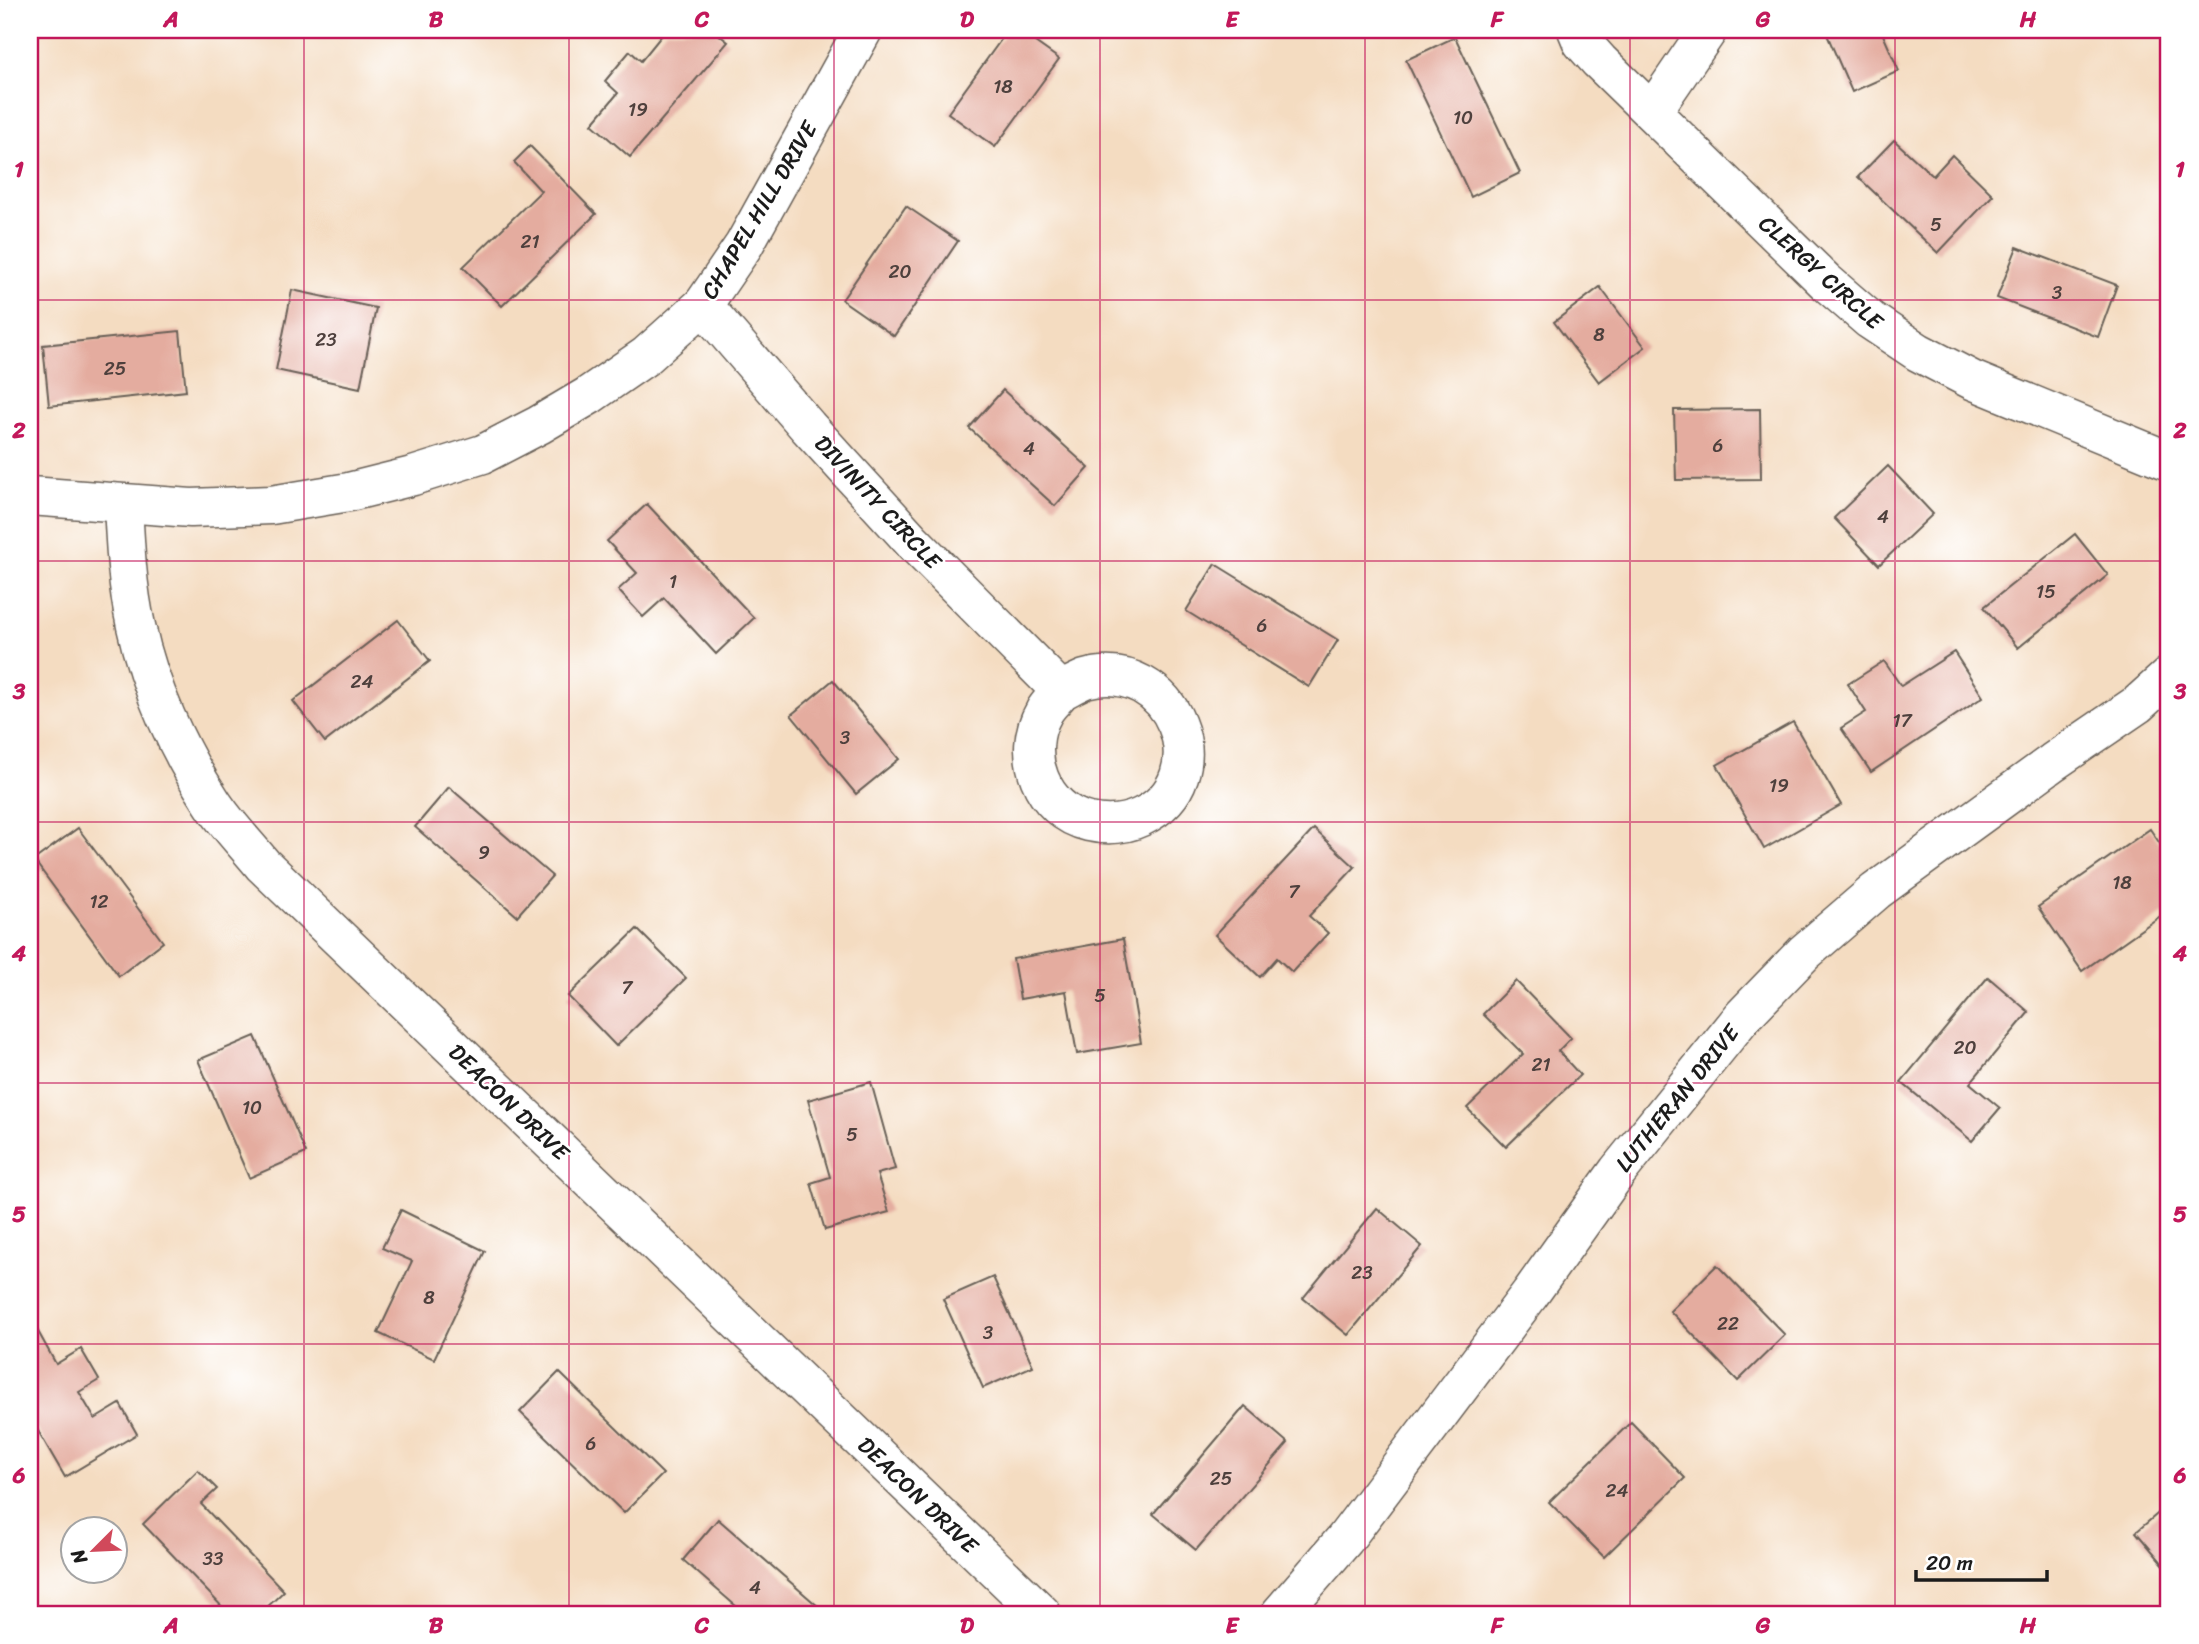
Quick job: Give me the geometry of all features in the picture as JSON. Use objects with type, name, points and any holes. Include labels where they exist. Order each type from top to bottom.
[{"type":"street","name":"CHAPEL HILL DRIVE","points":[[30,496],[191,508],[271,505],[349,492],[482,454],[539,425],[588,396],[646,356],[703,305],[744,245],[863,30]]},
{"type":"street","name":"CLERGY CIRCLE","points":[[1577,30],[1582,42],[1599,61],[1826,282],[1870,320],[1918,352],[1972,380],[2169,461]]},
{"type":"street","points":[[1652,112],[1708,30]]},
{"type":"street","name":"DIVINITY CIRCLE","points":[[703,305],[808,427],[913,542],[1061,691]]},
{"type":"street","name":"DEACON DRIVE","points":[[123,503],[127,566],[136,626],[155,689],[180,745],[212,803],[263,864],[1042,1614]]},
{"type":"street","name":"LUTHERAN DRIVE","points":[[1280,1614],[1345,1539],[1530,1294],[1618,1171],[1743,1016],[1804,953],[1876,891],[2053,762],[2138,704],[2169,676]]},
{"type":"building","points":[[666,30],[713,30],[728,42],[630,157],[592,124],[618,93],[605,81],[630,51],[641,61]]},
{"type":"building","points":[[1008,30],[1018,30],[1059,59],[995,147],[948,113]]},
{"type":"building","points":[[1825,30],[1881,30],[1899,71],[1852,92]]},
{"type":"building","points":[[1455,37],[1520,173],[1471,197],[1406,60]]},
{"type":"building","points":[[1894,140],[1933,176],[1952,155],[1993,195],[1938,253],[1858,177]]},
{"type":"building","points":[[530,146],[596,214],[502,306],[463,267],[541,191],[514,162]]},
{"type":"building","points":[[906,206],[958,241],[894,336],[842,300]]},
{"type":"building","points":[[2017,247],[2117,285],[2098,337],[1997,298]]},
{"type":"building","points":[[1600,287],[1645,347],[1599,382],[1554,322]]},
{"type":"building","points":[[292,290],[376,308],[360,388],[276,370]]},
{"type":"building","points":[[180,331],[186,391],[49,406],[43,345]]},
{"type":"building","points":[[1003,390],[1089,468],[1055,506],[969,428]]},
{"type":"building","points":[[1760,409],[1761,479],[1676,480],[1674,410]]},
{"type":"building","points":[[1888,466],[1933,514],[1879,565],[1834,518]]},
{"type":"building","points":[[647,504],[754,618],[716,654],[664,598],[643,617],[618,590],[637,573],[607,541]]},
{"type":"building","points":[[2075,534],[2108,575],[2018,648],[1984,607]]},
{"type":"building","points":[[1215,564],[1338,640],[1309,687],[1186,611]]},
{"type":"building","points":[[398,620],[430,661],[325,742],[293,701]]},
{"type":"building","points":[[1954,652],[1983,697],[1871,772],[1841,728],[1866,712],[1848,684],[1884,661],[1901,686]]},
{"type":"building","points":[[833,680],[899,759],[856,794],[791,715]]},
{"type":"building","points":[[1793,722],[1841,805],[1764,849],[1717,765]]},
{"type":"building","points":[[449,787],[552,876],[517,916],[415,827]]},
{"type":"building","points":[[78,828],[163,942],[119,976],[34,860]]},
{"type":"building","points":[[1314,829],[1355,867],[1309,916],[1328,933],[1292,972],[1277,958],[1260,977],[1215,935]]},
{"type":"building","points":[[2150,829],[2169,857],[2169,910],[2082,971],[2038,907]]},
{"type":"building","points":[[637,929],[686,978],[616,1046],[568,996]]},
{"type":"building","points":[[1123,939],[1141,1043],[1077,1054],[1066,991],[1020,999],[1013,959]]},
{"type":"building","points":[[1988,977],[2029,1012],[1970,1083],[2000,1108],[1972,1141],[1901,1082]]},
{"type":"building","points":[[1516,981],[1571,1038],[1558,1051],[1580,1075],[1506,1147],[1467,1108],[1523,1054],[1483,1014]]},
{"type":"building","points":[[255,1036],[306,1153],[249,1178],[198,1060]]},
{"type":"building","points":[[871,1082],[895,1169],[877,1174],[889,1212],[825,1230],[811,1183],[830,1177],[808,1100]]},
{"type":"building","points":[[1377,1208],[1422,1246],[1348,1335],[1303,1298]]},
{"type":"building","points":[[401,1210],[485,1251],[434,1359],[378,1333],[412,1261],[382,1248]]},
{"type":"building","points":[[1717,1265],[1785,1335],[1738,1381],[1670,1311]]},
{"type":"building","points":[[993,1277],[1033,1366],[983,1388],[943,1299]]},
{"type":"building","points":[[35,1326],[56,1364],[81,1349],[99,1380],[79,1392],[95,1419],[120,1404],[137,1434],[65,1477],[30,1417],[30,1329]]},
{"type":"building","points":[[559,1372],[663,1474],[624,1513],[520,1412]]},
{"type":"building","points":[[1245,1406],[1288,1443],[1196,1550],[1153,1514]]},
{"type":"building","points":[[1631,1422],[1685,1478],[1604,1557],[1549,1502]]},
{"type":"building","points":[[198,1470],[217,1489],[201,1504],[284,1591],[260,1614],[229,1614],[143,1524]]},
{"type":"building","points":[[2169,1504],[2169,1571],[2136,1532]]},
{"type":"building","points":[[718,1519],[827,1614],[745,1614],[683,1560]]}]
